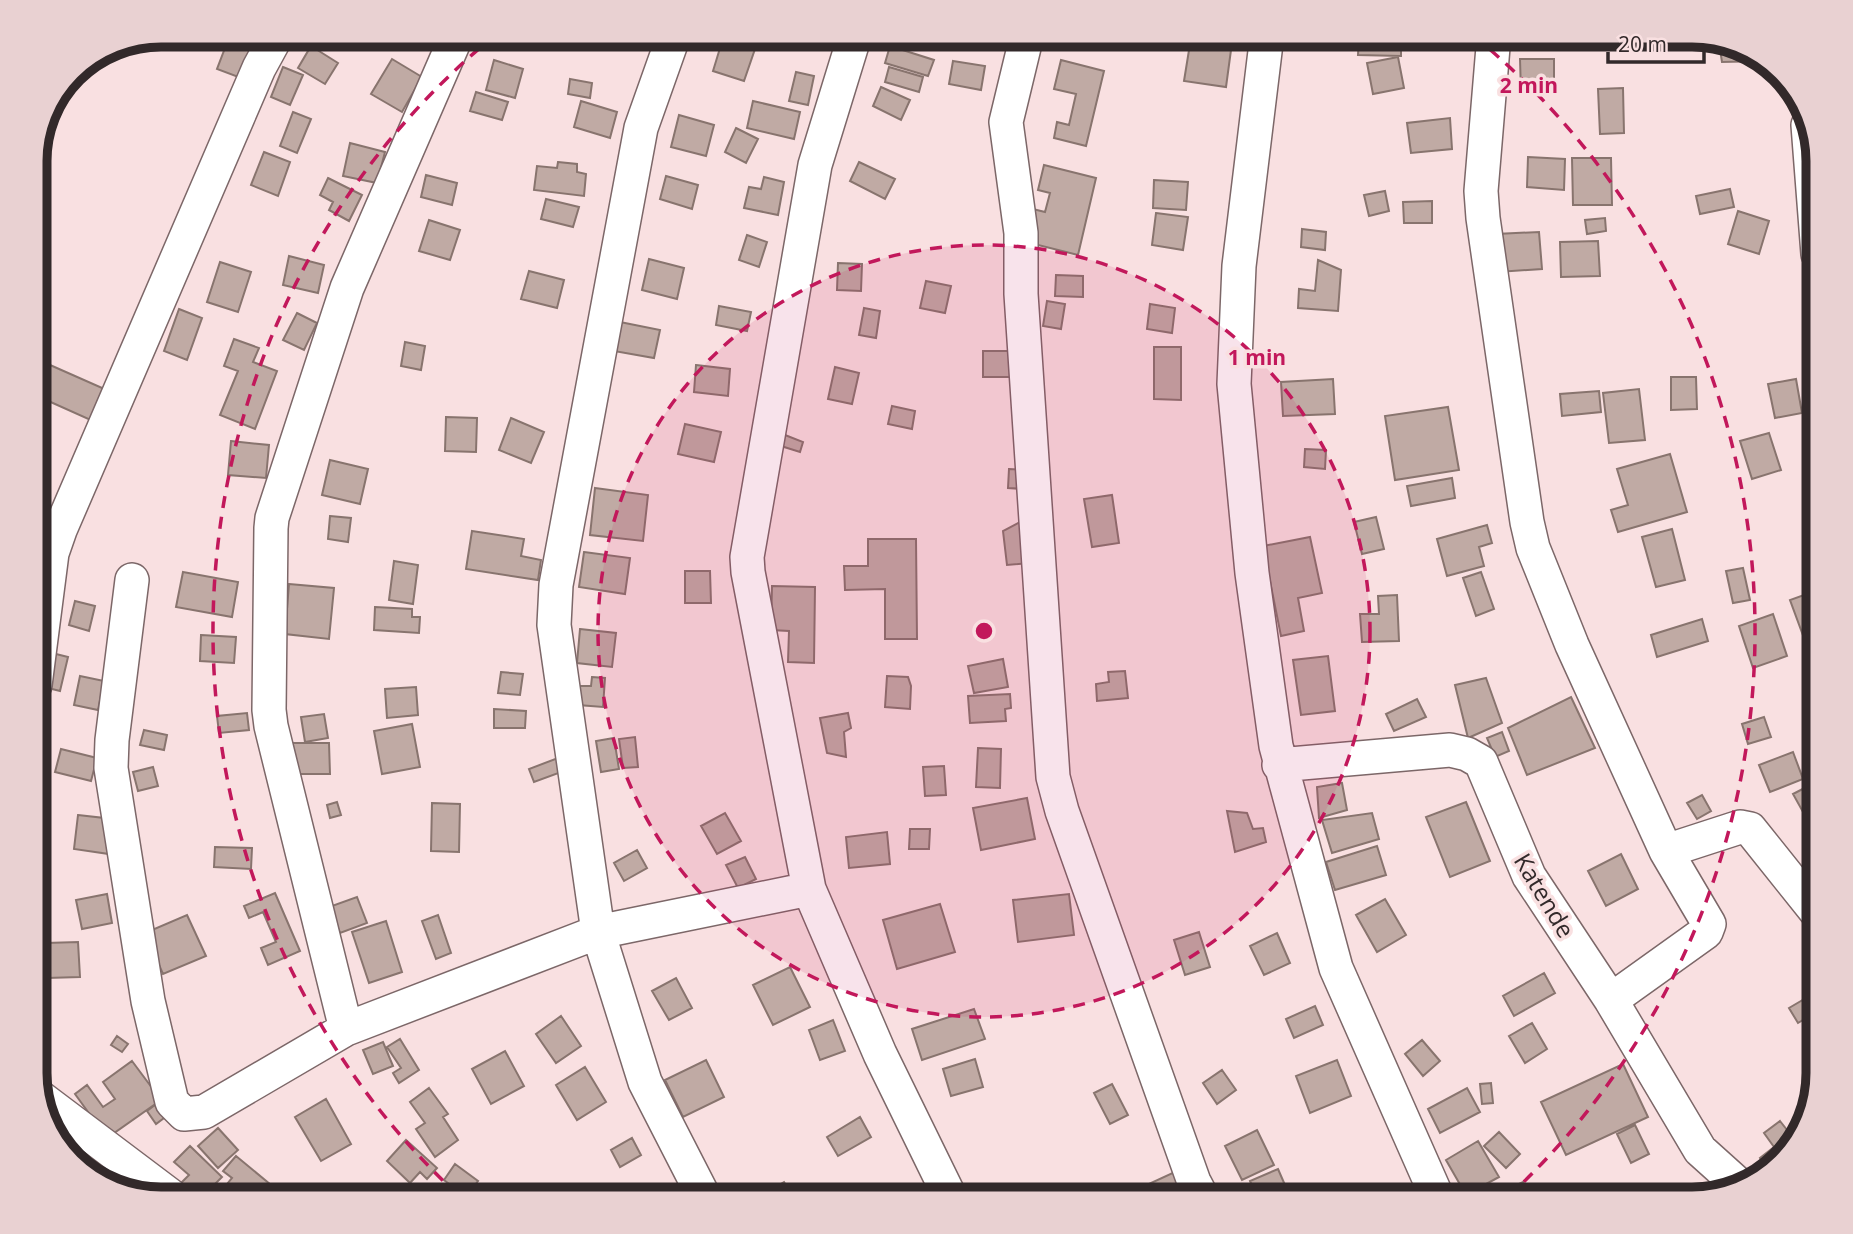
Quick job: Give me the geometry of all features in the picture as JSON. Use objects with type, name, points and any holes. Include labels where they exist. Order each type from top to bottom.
[{"type":"street","points":[[47,592],[52,553],[60,530],[259,68],[270,47]]},
{"type":"street","points":[[346,1029],[271,726],[272,518],[347,288],[452,47]]},
{"type":"street","points":[[670,47],[640,128],[556,585],[554,625],[598,932],[645,1083],[699,1187]]},
{"type":"street","points":[[851,47],[815,165],[747,557],[809,889],[880,1054],[945,1187]]},
{"type":"street","points":[[1024,47],[1006,122],[1021,233],[1021,294],[1053,777],[1062,811],[1197,1187]]},
{"type":"street","points":[[1266,47],[1239,266],[1234,384],[1252,573],[1279,765],[1336,968],[1433,1187]]},
{"type":"street","points":[[1493,47],[1481,191],[1483,218],[1533,548],[1572,645],[1666,851],[1709,923],[1706,932],[1611,1000]]},
{"type":"street","points":[[132,580],[112,740],[111,768],[148,1001],[172,1102],[184,1114],[204,1112],[346,1029],[598,932],[809,889]]},
{"type":"street","name":"Katende","points":[[1279,765],[1450,750],[1467,754],[1481,762],[1529,876],[1611,1000],[1700,1150],[1732,1179]]},
{"type":"street","points":[[1666,851],[1740,827],[1750,829],[1806,899]]},
{"type":"street","points":[[53,1107],[159,1187]]},
{"type":"building","points":[[225,47],[253,47],[241,78],[217,69]]},
{"type":"building","points":[[310,47],[338,63],[325,84],[298,68]]},
{"type":"building","points":[[720,47],[756,47],[744,81],[713,71]]},
{"type":"building","points":[[890,47],[934,60],[928,76],[885,63]]},
{"type":"building","points":[[1190,47],[1231,50],[1226,87],[1184,81]]},
{"type":"building","points":[[1358,47],[1401,47],[1401,56],[1358,55]]},
{"type":"building","points":[[1720,51],[1746,61],[1722,62]]},
{"type":"building","points":[[1398,57],[1404,88],[1373,94],[1367,63]]},
{"type":"building","points":[[392,59],[422,77],[402,112],[371,94]]},
{"type":"building","points":[[1520,59],[1554,59],[1554,93],[1521,93]]},
{"type":"building","points":[[494,60],[523,69],[515,98],[486,90]]},
{"type":"building","points":[[1061,60],[1104,71],[1086,146],[1054,138],[1057,122],[1069,125],[1076,94],[1054,89]]},
{"type":"building","points":[[953,61],[985,66],[981,90],[949,84]]},
{"type":"building","points":[[283,67],[303,75],[290,105],[271,97]]},
{"type":"building","points":[[889,67],[923,77],[919,92],[885,82]]},
{"type":"building","points":[[796,72],[814,76],[808,105],[789,101]]},
{"type":"building","points":[[570,79],[592,83],[590,98],[568,94]]},
{"type":"building","points":[[881,87],[910,100],[901,120],[873,106]]},
{"type":"building","points":[[1623,88],[1624,133],[1600,134],[1598,89]]},
{"type":"building","points":[[476,92],[508,102],[502,120],[470,111]]},
{"type":"building","points":[[581,101],[617,112],[610,138],[574,127]]},
{"type":"building","points":[[753,101],[800,112],[794,139],[747,128]]},
{"type":"building","points":[[293,112],[311,119],[297,153],[280,146]]},
{"type":"building","points":[[679,115],[714,125],[706,156],[671,147]]},
{"type":"building","points":[[1450,118],[1452,149],[1411,153],[1407,123]]},
{"type":"building","points":[[736,128],[758,139],[746,163],[725,152]]},
{"type":"building","points":[[350,143],[385,152],[377,183],[343,176]]},
{"type":"building","points":[[264,152],[290,162],[278,196],[251,185]]},
{"type":"building","points":[[1528,157],[1565,159],[1564,190],[1527,187]]},
{"type":"building","points":[[1572,158],[1611,158],[1612,205],[1573,205]]},
{"type":"building","points":[[558,162],[577,164],[577,172],[586,174],[584,196],[534,190],[537,166],[557,168]]},
{"type":"building","points":[[859,162],[895,179],[885,199],[850,181]]},
{"type":"building","points":[[1044,165],[1096,178],[1078,255],[1034,244],[1033,209],[1045,212],[1050,193],[1038,190]]},
{"type":"building","points":[[426,175],[457,183],[452,205],[421,197]]},
{"type":"building","points":[[666,176],[698,185],[692,209],[660,199]]},
{"type":"building","points":[[764,177],[784,182],[778,215],[744,208],[749,187],[761,189]]},
{"type":"building","points":[[328,178],[362,195],[349,221],[329,210],[333,202],[320,195]]},
{"type":"building","points":[[1154,180],[1188,182],[1186,210],[1153,208]]},
{"type":"building","points":[[1730,189],[1734,207],[1700,214],[1696,196]]},
{"type":"building","points":[[1385,191],[1389,211],[1369,216],[1364,195]]},
{"type":"building","points":[[546,199],[579,207],[573,227],[541,219]]},
{"type":"building","points":[[1432,201],[1432,223],[1404,223],[1403,202]]},
{"type":"building","points":[[1738,211],[1769,221],[1759,254],[1728,244]]},
{"type":"building","points":[[1156,213],[1188,217],[1183,250],[1152,245]]},
{"type":"building","points":[[1605,218],[1606,231],[1587,234],[1585,220]]},
{"type":"building","points":[[429,220],[460,230],[450,260],[419,251]]},
{"type":"building","points":[[1302,229],[1326,232],[1325,250],[1301,247]]},
{"type":"building","points":[[1539,232],[1542,269],[1498,272],[1496,234]]},
{"type":"building","points":[[747,235],[767,242],[759,267],[739,260]]},
{"type":"building","points":[[1598,241],[1600,276],[1561,277],[1560,242]]},
{"type":"building","points":[[289,256],[324,265],[318,293],[283,285]]},
{"type":"building","points":[[649,259],[684,268],[677,299],[642,290]]},
{"type":"building","points":[[1318,260],[1341,270],[1338,311],[1298,308],[1299,289],[1315,291]]},
{"type":"building","points":[[220,262],[251,272],[238,312],[207,302]]},
{"type":"building","points":[[838,263],[862,264],[861,291],[837,290]]},
{"type":"building","points":[[529,271],[564,280],[557,308],[521,299]]},
{"type":"building","points":[[1056,275],[1083,276],[1083,297],[1055,296]]},
{"type":"building","points":[[926,281],[951,286],[945,313],[920,308]]},
{"type":"building","points":[[1047,301],[1065,304],[1061,329],[1043,326]]},
{"type":"building","points":[[1150,304],[1175,308],[1172,333],[1147,329]]},
{"type":"building","points":[[719,306],[751,312],[747,331],[716,325]]},
{"type":"building","points":[[864,308],[880,311],[876,338],[859,335]]},
{"type":"building","points":[[179,309],[202,318],[187,360],[164,351]]},
{"type":"building","points":[[297,313],[317,323],[304,350],[283,340]]},
{"type":"building","points":[[620,322],[660,330],[654,358],[614,351]]},
{"type":"building","points":[[234,339],[259,348],[253,362],[277,371],[255,429],[220,415],[238,371],[224,366]]},
{"type":"building","points":[[405,342],[425,346],[421,370],[401,366]]},
{"type":"building","points":[[1154,347],[1181,347],[1181,400],[1154,399]]},
{"type":"building","points":[[983,351],[1017,351],[1017,377],[983,377]]},
{"type":"building","points":[[47,364],[109,391],[95,422],[47,400]]},
{"type":"building","points":[[696,365],[730,369],[728,396],[694,392]]},
{"type":"building","points":[[835,367],[859,373],[852,404],[828,399]]},
{"type":"building","points":[[1671,377],[1696,377],[1697,409],[1671,410]]},
{"type":"building","points":[[1333,379],[1335,414],[1283,416],[1281,382]]},
{"type":"building","points":[[1796,379],[1802,413],[1775,418],[1768,384]]},
{"type":"building","points":[[1639,389],[1645,440],[1609,443],[1603,393]]},
{"type":"building","points":[[1599,391],[1601,412],[1562,416],[1560,394]]},
{"type":"building","points":[[892,406],[915,411],[912,429],[888,424]]},
{"type":"building","points":[[1448,407],[1459,470],[1395,480],[1385,416]]},
{"type":"building","points":[[446,417],[477,418],[476,452],[445,451]]},
{"type":"building","points":[[511,418],[544,432],[531,463],[499,450]]},
{"type":"building","points":[[685,424],[721,432],[714,462],[678,454]]},
{"type":"building","points":[[1769,433],[1781,470],[1752,479],[1740,441]]},
{"type":"building","points":[[785,435],[803,442],[800,452],[781,446]]},
{"type":"building","points":[[231,441],[269,445],[266,478],[228,475]]},
{"type":"building","points":[[1305,449],[1326,450],[1325,469],[1304,467]]},
{"type":"building","points":[[1670,454],[1687,512],[1618,532],[1611,510],[1628,505],[1617,469]]},
{"type":"building","points":[[330,460],[368,469],[360,504],[322,495]]},
{"type":"building","points":[[1009,469],[1040,471],[1040,490],[1008,488]]},
{"type":"building","points":[[1452,478],[1455,498],[1411,506],[1407,486]]},
{"type":"building","points":[[595,488],[648,495],[643,541],[590,535]]},
{"type":"building","points":[[1112,495],[1119,543],[1092,547],[1084,499]]},
{"type":"building","points":[[330,516],[351,518],[348,542],[328,539]]},
{"type":"building","points":[[1376,517],[1384,549],[1362,554],[1354,522]]},
{"type":"building","points":[[1020,522],[1041,562],[1007,565],[1003,531]]},
{"type":"building","points":[[1487,525],[1492,543],[1479,547],[1484,566],[1447,576],[1437,539]]},
{"type":"building","points":[[1672,529],[1685,580],[1656,587],[1642,537]]},
{"type":"building","points":[[472,531],[524,539],[521,556],[541,560],[538,580],[466,569]]},
{"type":"building","points":[[1310,537],[1322,593],[1298,598],[1304,631],[1281,636],[1263,546]]},
{"type":"building","points":[[868,539],[916,539],[917,639],[885,639],[885,589],[845,590],[844,566],[868,566]]},
{"type":"building","points":[[584,552],[630,558],[625,594],[579,587]]},
{"type":"building","points":[[394,561],[418,565],[413,604],[389,600]]},
{"type":"building","points":[[1743,568],[1750,600],[1733,603],[1726,571]]},
{"type":"building","points":[[685,571],[710,571],[711,603],[685,603]]},
{"type":"building","points":[[183,572],[238,582],[232,617],[176,607]]},
{"type":"building","points":[[1481,572],[1494,609],[1476,616],[1463,578]]},
{"type":"building","points":[[289,584],[334,588],[329,639],[285,634]]},
{"type":"building","points":[[772,586],[815,587],[814,663],[788,662],[789,631],[771,630]]},
{"type":"building","points":[[1806,594],[1806,644],[1790,600]]},
{"type":"building","points":[[1397,595],[1399,641],[1362,642],[1360,614],[1379,614],[1378,596]]},
{"type":"building","points":[[75,601],[95,606],[89,631],[69,625]]},
{"type":"building","points":[[375,607],[412,609],[412,617],[420,617],[419,633],[374,630]]},
{"type":"building","points":[[1773,614],[1787,656],[1753,668],[1739,626]]},
{"type":"building","points":[[1702,619],[1708,641],[1657,657],[1651,635]]},
{"type":"building","points":[[580,629],[616,633],[612,667],[577,663]]},
{"type":"building","points":[[201,635],[236,637],[234,663],[200,661]]},
{"type":"building","points":[[48,652],[68,657],[60,691],[47,688]]},
{"type":"building","points":[[1328,656],[1335,711],[1301,715],[1293,660]]},
{"type":"building","points":[[1003,659],[1008,687],[974,693],[968,666]]},
{"type":"building","points":[[1125,671],[1128,698],[1097,701],[1096,684],[1109,682],[1108,672]]},
{"type":"building","points":[[501,672],[523,674],[520,695],[498,693]]},
{"type":"building","points":[[80,676],[104,681],[98,710],[74,705]]},
{"type":"building","points":[[887,676],[908,677],[911,686],[910,709],[885,707]]},
{"type":"building","points":[[592,677],[605,678],[603,707],[578,705],[579,686],[591,686]]},
{"type":"building","points":[[1486,678],[1502,723],[1468,738],[1455,685]]},
{"type":"building","points":[[416,687],[418,715],[387,718],[385,689]]},
{"type":"building","points":[[1010,694],[1011,708],[1005,709],[1006,721],[970,723],[968,696]]},
{"type":"building","points":[[1571,697],[1595,748],[1527,775],[1508,728]]},
{"type":"building","points":[[1417,699],[1426,717],[1394,731],[1386,714]]},
{"type":"building","points":[[494,709],[526,711],[525,728],[494,728]]},
{"type":"building","points":[[247,713],[249,730],[219,733],[217,716]]},
{"type":"building","points":[[848,713],[851,728],[844,732],[846,757],[827,753],[820,718]]},
{"type":"building","points":[[324,714],[328,738],[305,742],[301,717]]},
{"type":"building","points":[[1764,717],[1771,737],[1748,744],[1742,724]]},
{"type":"building","points":[[412,724],[420,767],[382,774],[374,731]]},
{"type":"building","points":[[144,730],[167,735],[164,750],[140,745]]},
{"type":"building","points":[[1502,732],[1509,751],[1495,757],[1487,738]]},
{"type":"building","points":[[635,737],[638,767],[623,768],[619,739]]},
{"type":"building","points":[[614,738],[619,769],[601,772],[596,741]]},
{"type":"building","points":[[291,743],[329,743],[330,774],[291,774]]},
{"type":"building","points":[[978,748],[1001,749],[1000,788],[976,787]]},
{"type":"building","points":[[61,749],[97,758],[91,781],[55,772]]},
{"type":"building","points":[[1793,752],[1803,779],[1770,792],[1759,765]]},
{"type":"building","points":[[558,758],[564,771],[534,782],[529,769]]},
{"type":"building","points":[[944,766],[946,795],[925,796],[923,767]]},
{"type":"building","points":[[153,767],[158,786],[138,791],[133,772]]},
{"type":"building","points":[[1342,783],[1347,810],[1319,818],[1317,787]]},
{"type":"building","points":[[1806,787],[1806,817],[1793,794]]},
{"type":"building","points":[[1702,795],[1711,811],[1697,819],[1687,803]]},
{"type":"building","points":[[1027,798],[1035,839],[981,850],[973,808]]},
{"type":"building","points":[[337,802],[341,815],[330,818],[327,805]]},
{"type":"building","points":[[1466,802],[1490,861],[1450,877],[1426,817]]},
{"type":"building","points":[[432,803],[460,804],[459,852],[431,851]]},
{"type":"building","points":[[1227,811],[1247,813],[1253,829],[1263,828],[1266,842],[1235,852]]},
{"type":"building","points":[[725,813],[741,841],[717,854],[701,826]]},
{"type":"building","points":[[1372,813],[1379,839],[1332,853],[1322,820]]},
{"type":"building","points":[[78,815],[113,819],[109,854],[74,849]]},
{"type":"building","points":[[910,829],[930,829],[929,849],[909,849]]},
{"type":"building","points":[[887,832],[890,864],[849,868],[846,837]]},
{"type":"building","points":[[1377,846],[1386,875],[1335,890],[1326,862]]},
{"type":"building","points":[[215,847],[252,848],[251,869],[214,867]]},
{"type":"building","points":[[637,850],[647,868],[624,881],[614,863]]},
{"type":"building","points":[[1621,854],[1638,889],[1606,906],[1588,871]]},
{"type":"building","points":[[745,857],[756,879],[738,888],[726,865]]},
{"type":"building","points":[[1806,869],[1806,879],[1799,872]]},
{"type":"building","points":[[275,893],[300,951],[268,965],[261,948],[276,942],[263,912],[249,918],[244,906]]},
{"type":"building","points":[[107,894],[112,923],[82,929],[76,900]]},
{"type":"building","points":[[1069,894],[1074,935],[1018,942],[1013,900]]},
{"type":"building","points":[[357,897],[367,923],[340,933],[329,907]]},
{"type":"building","points":[[1385,899],[1406,935],[1377,952],[1356,915]]},
{"type":"building","points":[[940,904],[955,952],[897,969],[883,920]]},
{"type":"building","points":[[187,915],[206,956],[163,974],[145,933]]},
{"type":"building","points":[[438,915],[451,953],[436,959],[422,921]]},
{"type":"building","points":[[386,921],[402,972],[369,983],[352,932]]},
{"type":"building","points":[[1199,932],[1210,967],[1185,975],[1174,940]]},
{"type":"building","points":[[1277,933],[1290,963],[1264,975],[1250,946]]},
{"type":"building","points":[[78,942],[80,977],[47,978],[47,943]]},
{"type":"building","points":[[790,967],[810,1007],[773,1025],[753,985]]},
{"type":"building","points":[[1544,973],[1555,993],[1514,1016],[1503,996]]},
{"type":"building","points":[[676,978],[692,1008],[669,1020],[652,991]]},
{"type":"building","points":[[1806,998],[1806,1018],[1798,1023],[1789,1008]]},
{"type":"building","points":[[1315,1006],[1323,1025],[1294,1038],[1286,1019]]},
{"type":"building","points":[[974,1009],[985,1039],[922,1060],[912,1029]]},
{"type":"building","points":[[561,1016],[581,1046],[556,1063],[536,1034]]},
{"type":"building","points":[[833,1020],[845,1051],[820,1060],[809,1030]]},
{"type":"building","points":[[1532,1023],[1547,1049],[1525,1063],[1509,1036]]},
{"type":"building","points":[[117,1036],[128,1044],[122,1052],[111,1045]]},
{"type":"building","points":[[400,1039],[419,1070],[399,1083],[393,1073],[401,1068],[387,1047]]},
{"type":"building","points":[[1422,1040],[1440,1061],[1423,1076],[1405,1054]]},
{"type":"building","points":[[383,1042],[393,1066],[373,1074],[363,1050]]},
{"type":"building","points":[[505,1051],[524,1086],[491,1104],[472,1069]]},
{"type":"building","points":[[975,1059],[983,1087],[951,1096],[943,1069]]},
{"type":"building","points":[[706,1060],[724,1097],[683,1117],[665,1080]]},
{"type":"building","points":[[1337,1060],[1351,1096],[1310,1113],[1296,1076]]},
{"type":"building","points":[[132,1061],[161,1100],[107,1138],[75,1094],[87,1085],[103,1107],[115,1099],[103,1082]]},
{"type":"building","points":[[1623,1064],[1648,1117],[1566,1155],[1541,1102]]},
{"type":"building","points":[[585,1067],[606,1102],[577,1120],[556,1085]]},
{"type":"building","points":[[1222,1070],[1236,1090],[1217,1104],[1203,1083]]},
{"type":"building","points":[[1491,1083],[1493,1103],[1482,1104],[1480,1084]]},
{"type":"building","points":[[1112,1084],[1128,1115],[1110,1124],[1094,1093]]},
{"type":"building","points":[[429,1088],[448,1114],[443,1117],[458,1140],[435,1157],[416,1129],[425,1123],[410,1102]]},
{"type":"building","points":[[1467,1088],[1480,1112],[1440,1133],[1428,1109]]},
{"type":"building","points":[[326,1099],[351,1144],[321,1161],[295,1117]]},
{"type":"building","points":[[159,1102],[168,1115],[156,1124],[147,1111]]},
{"type":"building","points":[[860,1117],[871,1137],[838,1156],[827,1137]]},
{"type":"building","points":[[1780,1121],[1789,1132],[1762,1162],[1760,1158],[1774,1147],[1764,1133]]},
{"type":"building","points":[[1635,1125],[1649,1154],[1631,1163],[1617,1134]]},
{"type":"building","points":[[218,1128],[238,1150],[218,1168],[198,1146]]},
{"type":"building","points":[[1257,1130],[1274,1165],[1242,1180],[1225,1146]]},
{"type":"building","points":[[1499,1132],[1520,1154],[1506,1168],[1484,1146]]},
{"type":"building","points":[[632,1138],[641,1155],[620,1167],[611,1150]]},
{"type":"building","points":[[406,1140],[437,1168],[427,1179],[420,1172],[410,1183],[387,1161]]},
{"type":"building","points":[[1478,1141],[1499,1177],[1481,1187],[1461,1187],[1446,1160]]},
{"type":"building","points":[[190,1146],[222,1177],[212,1187],[183,1187],[180,1184],[189,1175],[174,1162]]},
{"type":"building","points":[[236,1156],[274,1187],[231,1187],[227,1184],[232,1178],[223,1171]]},
{"type":"building","points":[[455,1164],[478,1181],[474,1187],[453,1187],[444,1180]]},
{"type":"building","points":[[1278,1169],[1285,1185],[1253,1187],[1250,1181]]},
{"type":"building","points":[[1179,1170],[1187,1187],[1142,1187]]},
{"type":"building","points":[[1523,1182],[1525,1187],[1512,1187]]}]
